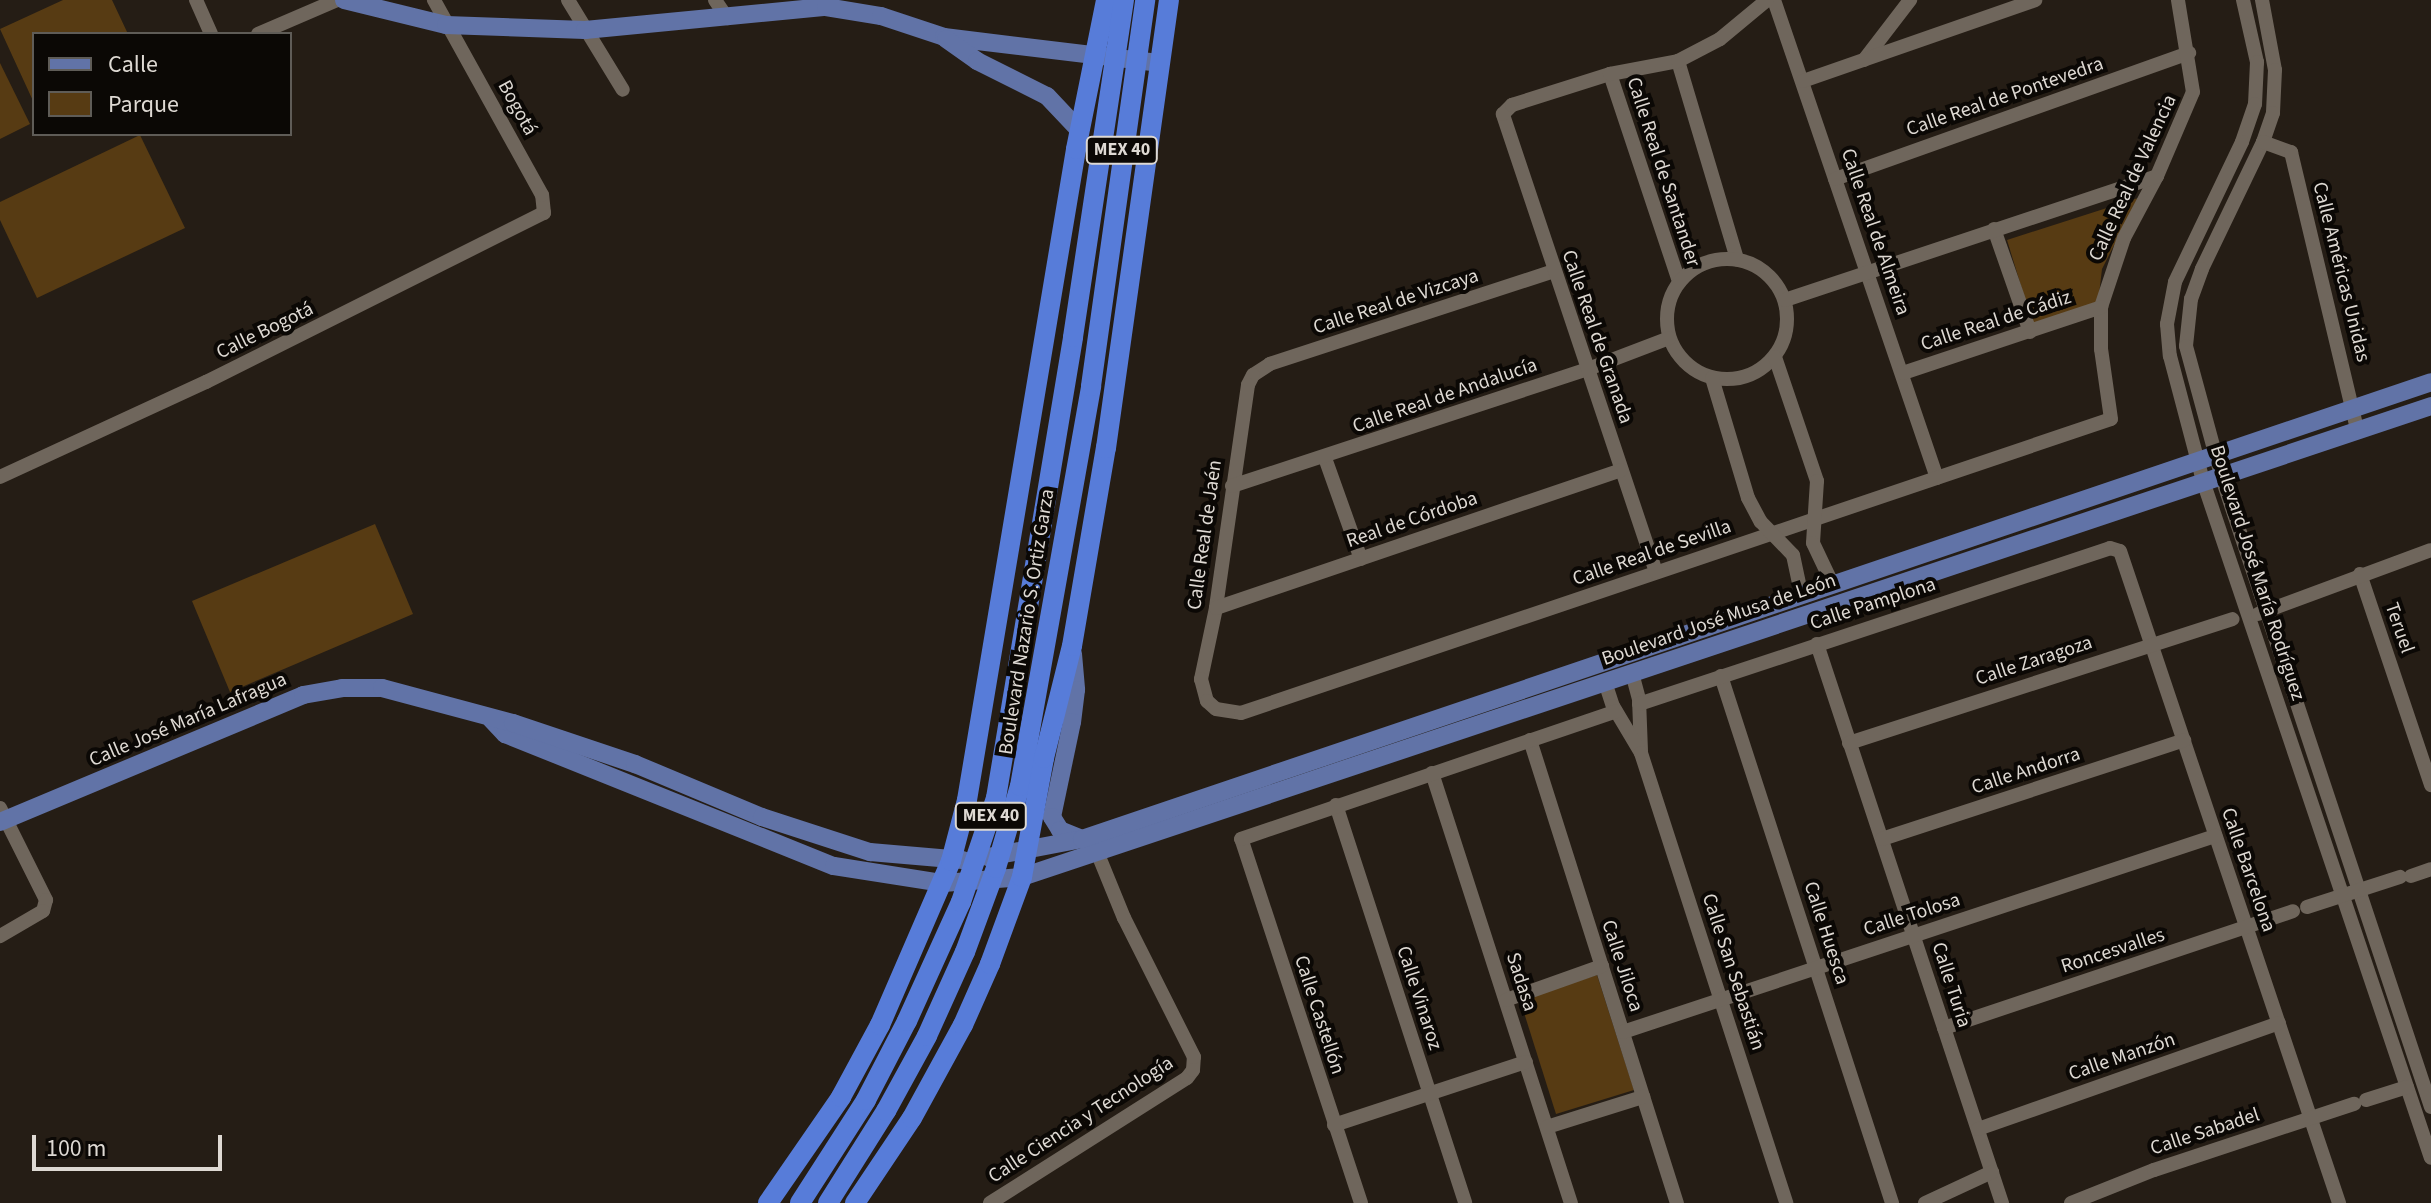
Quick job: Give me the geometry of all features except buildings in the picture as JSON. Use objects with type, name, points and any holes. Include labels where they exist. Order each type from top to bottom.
[{"type":"highway","points":[[768,1203],[841,1097],[880,1025],[951,861],[967,800],[1080,131],[1106,0]]},
{"type":"highway","name":"Boulevard Nazario S. Ortiz Garza","points":[[800,1203],[845,1135],[907,1021],[961,902],[986,836],[1005,759],[1124,0]]},
{"type":"highway","name":"Boulevard Nazario S. Ortiz Garza","points":[[828,1203],[886,1111],[927,1036],[965,952],[996,868],[1031,737],[1090,394],[1145,0]]},
{"type":"highway","points":[[855,1203],[912,1118],[963,1025],[990,964],[1022,877],[1037,793],[1072,646],[1106,448],[1169,0]]},
{"type":"highway","points":[[1090,394],[1120,332]]},
{"type":"highway","points":[[1030,427],[1073,337]]},
{"type":"highway","points":[[967,800],[975,808],[998,815],[1021,810],[1037,793]]},
{"type":"highway","points":[[927,916],[941,914],[960,921],[982,944],[990,964]]},
{"type":"main road","points":[[344,0],[446,25],[585,30],[727,18],[826,4],[881,16],[944,37],[1160,63]]},
{"type":"main road","points":[[944,37],[977,61],[1047,96],[1080,131]]},
{"type":"main road","name":"Boulevard José Musa de León","points":[[951,861],[1028,851],[1082,839],[1801,592],[2431,382]]},
{"type":"main road","name":"Boulevard José Musa de León","points":[[943,883],[1022,877],[2431,406]]},
{"type":"main road","points":[[1956,541],[1969,548],[1963,561]]},
{"type":"main road","points":[[1605,682],[1618,665],[1671,637]]},
{"type":"main road","points":[[1072,646],[1076,690],[1052,817],[1060,830],[1082,839]]},
{"type":"main road","name":"Calle José María Lafragua","points":[[2,817],[303,695],[342,688],[382,688],[513,723],[635,764],[762,817],[870,852],[951,861]]},
{"type":"main road","name":"Calle José María Lafragua","points":[[491,719],[505,734],[799,852],[858,871],[943,883]]},
{"type":"main road","points":[[762,817],[785,834],[799,852]]},
{"type":"street","points":[[196,0],[210,32]]},
{"type":"street","points":[[263,32],[337,0]]},
{"type":"street","name":"Bogotá","points":[[434,0],[542,195],[544,213]]},
{"type":"street","points":[[568,0],[623,90]]},
{"type":"street","points":[[715,0],[727,18]]},
{"type":"street","points":[[1610,74],[1678,61],[1720,39],[1767,0]]},
{"type":"street","name":"Calle Real de Almeira","points":[[1774,0],[1937,478]]},
{"type":"street","points":[[1864,60],[1910,0]]},
{"type":"street","points":[[1803,81],[2035,0]]},
{"type":"street","name":"Calle Real de Valencia","points":[[2111,419],[2101,349],[2101,307],[2124,238],[2157,176],[2193,92],[2178,0]]},
{"type":"street","name":"Boulevard José María Rodríguez","points":[[2243,0],[2257,62],[2255,104],[2242,142],[2175,282],[2167,324],[2175,382],[2197,460],[2212,478],[2267,610],[2431,1107]]},
{"type":"street","name":"Boulevard José María Rodríguez","points":[[2262,0],[2273,51],[2276,88],[2263,142],[2202,269],[2187,321],[2186,346],[2190,373],[2216,454],[2212,478],[2250,617],[2431,1158]]},
{"type":"street","name":"Calle Real de Pontevedra","points":[[1835,179],[2189,53]]},
{"type":"street","points":[[1678,61],[1737,259]]},
{"type":"street","name":"Calle Real de Granada","points":[[1610,74],[1512,105],[1503,114],[1656,572]]},
{"type":"street","name":"Calle Real de Santander","points":[[1610,74],[1679,282]]},
{"type":"street","name":"Calle Américas Unidas","points":[[2263,142],[2291,152],[2357,430]]},
{"type":"street","points":[[1785,300],[2157,176]]},
{"type":"street","name":"Calle Bogotá","points":[[0,477],[206,382],[544,213]]},
{"type":"street","points":[[1994,229],[2030,332]]},
{"type":"street","points":[[1715,259],[1737,259],[1758,267],[1774,281],[1785,300],[1788,320],[1785,340],[1775,357],[1758,372],[1735,380],[1712,378],[1693,370],[1678,356],[1669,338],[1666,318],[1669,299],[1679,282],[1695,267],[1715,259]]},
{"type":"street","name":"Calle Real de Vizcaya","points":[[1253,375],[1270,364],[1554,271]]},
{"type":"street","name":"Calle Real de Cádiz","points":[[1903,373],[2101,307]]},
{"type":"street","name":"Calle Real de Andalucía","points":[[1232,486],[1325,458],[1588,369],[1669,338]]},
{"type":"street","points":[[1775,357],[1817,481],[1819,493],[1813,543],[1832,583]]},
{"type":"street","name":"Calle Real de Jaén","points":[[1207,701],[1201,679],[1216,608],[1248,385],[1253,375]]},
{"type":"street","points":[[1712,378],[1748,498],[1771,533],[1793,555],[1801,592]]},
{"type":"street","name":"Calle Real de Sevilla","points":[[1207,701],[1216,709],[1241,713],[2111,419]]},
{"type":"street","points":[[1325,458],[1361,559]]},
{"type":"street","name":"Real de Córdoba","points":[[1216,608],[1621,470]]},
{"type":"street","name":"Calle Pamplona","points":[[1639,704],[2110,548],[2120,551]]},
{"type":"street","points":[[2250,617],[2431,550]]},
{"type":"street","name":"Calle Barcelona","points":[[2120,551],[2339,1203]]},
{"type":"street","name":"Teruel","points":[[2360,574],[2431,785]]},
{"type":"street","name":"Calle Zaragoza","points":[[1849,743],[2232,619]]},
{"type":"street","name":"Calle Turia","points":[[1817,644],[2002,1203]]},
{"type":"street","name":"Calle San Sebastián","points":[[1632,673],[1639,704],[1641,753]]},
{"type":"street","name":"Calle Huesca","points":[[1721,676],[1892,1203]]},
{"type":"street","name":"Calle San Sebastián","points":[[1605,682],[1616,711],[1641,753],[1786,1203]]},
{"type":"street","points":[[1336,805],[1616,711]]},
{"type":"street","name":"Calle Jiloca","points":[[1530,740],[1677,1203]]},
{"type":"street","name":"Calle Andorra","points":[[1882,839],[2184,740]]},
{"type":"street","name":"Sadasa","points":[[1432,773],[1571,1203]]},
{"type":"street","name":"Calle Castellón","points":[[1336,805],[1241,839],[1361,1203]]},
{"type":"street","name":"Calle Vinaroz","points":[[1336,805],[1465,1203]]},
{"type":"street","points":[[0,936],[43,911],[45,896],[2,817]]},
{"type":"street","name":"Calle Tolosa","points":[[1623,1032],[2215,836]]},
{"type":"street","name":"Calle Ciencia y Tecnología","points":[[990,1203],[1187,1078],[1193,1070],[1194,1057],[1124,918],[1097,852]]},
{"type":"street","name":"Roncesvalles","points":[[1944,1028],[2300,909],[2431,869]]},
{"type":"street","points":[[1506,1000],[1602,966]]},
{"type":"street","name":"Calle Manzón","points":[[1978,1129],[2279,1023]]},
{"type":"street","points":[[1334,1125],[1526,1062]]},
{"type":"street","name":"Calle Sabadel","points":[[2071,1203],[2141,1174],[2407,1087]]},
{"type":"street","points":[[1547,1127],[1643,1097]]},
{"type":"street","points":[[1925,1203],[1992,1172]]},
{"type":"green space","points":[[63,0],[112,0],[127,32],[32,32],[32,99],[0,29]]},
{"type":"green space","points":[[0,63],[30,124],[0,139]]},
{"type":"green space","points":[[140,136],[185,228],[37,298],[0,220],[0,202]]},
{"type":"green space","points":[[2138,198],[2102,269],[2098,303],[2033,325],[2007,240]]},
{"type":"green space","points":[[375,524],[413,614],[230,692],[192,601]]},
{"type":"green space","points":[[1597,975],[1634,1090],[1556,1114],[1520,1000]]}]
